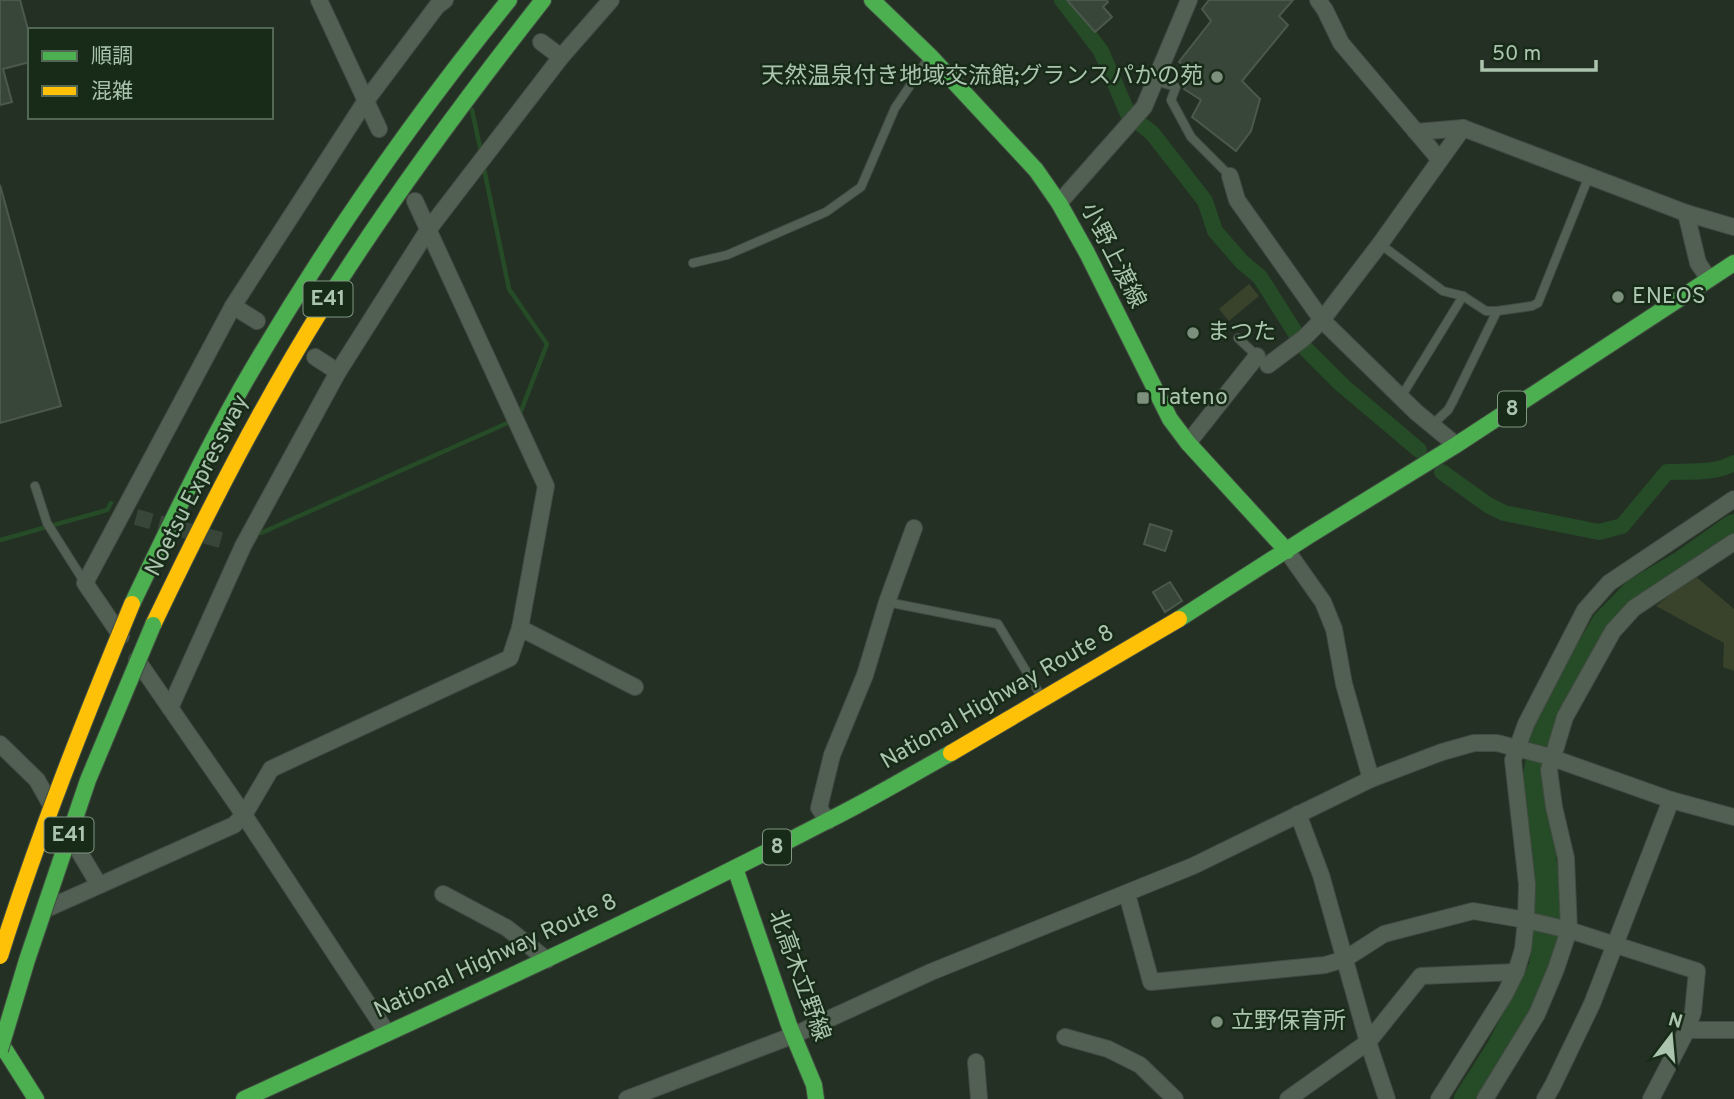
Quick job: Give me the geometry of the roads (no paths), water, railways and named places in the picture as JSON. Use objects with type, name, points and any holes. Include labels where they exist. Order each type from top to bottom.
[{"type":"main road","name":"Noetsu Expressway","points":[[0,956],[65,767],[132,604],[209,448],[300,291],[353,208],[416,119],[509,0]]},
{"type":"main road","name":"Noetsu Expressway","points":[[0,1050],[27,960],[88,780],[153,625],[231,466],[276,384],[376,224],[488,69],[544,0]]},
{"type":"main road","name":"小野上渡線","points":[[872,0],[929,56],[1035,170],[1059,203],[1087,253],[1170,419],[1188,443],[1287,551]]},
{"type":"main road","name":"National Highway Route 8","points":[[244,1099],[547,960],[828,821],[1144,640],[1456,445],[1734,263]]},
{"type":"main road","name":"北高木立野線","points":[[735,868],[814,1085],[816,1099]]},
{"type":"main road","points":[[0,1042],[36,1099]]},
{"type":"street","points":[[319,0],[379,129]]},
{"type":"street","points":[[387,1033],[244,816],[85,583],[128,515],[233,306],[365,102],[437,6],[445,0]]},
{"type":"street","points":[[170,708],[236,544],[338,372],[428,230],[561,57],[611,0]]},
{"type":"street","points":[[1059,203],[1144,107],[1189,0]]},
{"type":"street","points":[[1318,0],[1341,43],[1440,160]]},
{"type":"street","points":[[541,42],[561,57]]},
{"type":"street","points":[[1416,132],[1463,128],[1686,213],[1734,228]]},
{"type":"street","points":[[1188,443],[1263,360],[1272,360],[1301,340],[1322,320],[1463,128]]},
{"type":"street","points":[[1230,176],[1237,200],[1322,320],[1401,397],[1456,445]]},
{"type":"street","points":[[0,930],[234,825],[244,816],[271,769],[510,658],[520,628],[547,486],[415,201]]},
{"type":"street","points":[[1686,213],[1698,263],[1709,279]]},
{"type":"street","points":[[233,306],[257,321]]},
{"type":"street","points":[[315,357],[338,372]]},
{"type":"street","points":[[1439,1099],[1505,994],[1516,972],[1530,921],[1513,760],[1521,749],[1525,724],[1585,610],[1609,583],[1734,499]]},
{"type":"street","points":[[828,821],[819,808],[832,755],[865,675],[887,602],[914,528]]},
{"type":"street","points":[[1485,1099],[1537,1014],[1556,970],[1565,930],[1566,858],[1554,807],[1549,769],[1550,757],[1565,717],[1613,631],[1634,608],[1734,542]]},
{"type":"street","points":[[1287,551],[1322,602],[1334,629],[1344,684],[1371,779]]},
{"type":"street","points":[[520,628],[635,687]]},
{"type":"street","points":[[627,1099],[794,1035],[931,972],[1194,866],[1371,779],[1474,743],[1497,743],[1550,757],[1671,800],[1734,817]]},
{"type":"street","points":[[0,744],[37,780],[99,886]]},
{"type":"street","points":[[1545,1099],[1592,1004],[1671,800]]},
{"type":"street","points":[[1298,814],[1321,876],[1387,1099]]},
{"type":"street","points":[[443,894],[507,928],[547,960]]},
{"type":"street","points":[[1127,894],[1151,982],[1325,965],[1345,959],[1384,934],[1473,911],[1565,930],[1697,971],[1693,1012],[1687,1030],[1651,1099]]},
{"type":"street","points":[[1288,1099],[1368,1042],[1421,976],[1516,972]]},
{"type":"street","points":[[1687,1030],[1734,1030]]},
{"type":"street","points":[[1065,1037],[1108,1049],[1140,1065],[1175,1099]]},
{"type":"street","points":[[976,1062],[979,1099]]},
{"type":"lane","points":[[693,263],[727,255],[826,212],[861,187],[895,108],[929,56]]},
{"type":"lane","points":[[1155,81],[1176,87],[1171,100],[1191,137],[1230,176]]},
{"type":"lane","points":[[1380,244],[1443,291],[1463,296],[1486,311],[1497,312],[1532,306],[1538,303],[1589,176]]},
{"type":"lane","points":[[1401,397],[1463,296]]},
{"type":"lane","points":[[1432,425],[1448,410],[1497,312]]},
{"type":"lane","points":[[1238,338],[1263,360]]},
{"type":"lane","points":[[35,486],[47,523],[85,583]]},
{"type":"lane","points":[[887,602],[998,624],[1043,700]]},
{"type":"waterway","points":[[1062,0],[1101,51],[1128,114],[1152,133],[1205,201],[1215,231],[1242,262],[1260,277],[1305,348],[1342,385],[1419,450]]},
{"type":"waterway","points":[[472,110],[481,152]]},
{"type":"waterway","points":[[483,164],[509,289],[547,344],[519,416]]},
{"type":"waterway","points":[[261,533],[512,421]]},
{"type":"waterway","points":[[1442,472],[1488,505],[1504,513],[1599,532],[1622,526],[1667,472],[1710,470],[1734,463]]},
{"type":"waterway","points":[[0,540],[107,510],[111,503]]},
{"type":"waterway","points":[[1468,1099],[1500,1049],[1543,967],[1549,896],[1544,874],[1535,787],[1544,736],[1605,624],[1636,592],[1683,564],[1734,528]]},
{"type":"tunnel","points":[[136,517],[228,542]]},
{"type":"place","name":"天然温泉付き地域交流館;グランスパかの苑","points":[[1217,77]]},
{"type":"place","name":"ENEOS","points":[[1618,297]]},
{"type":"place","name":"まつた","points":[[1193,333]]},
{"type":"place","name":"Tateno","points":[[1143,398]]},
{"type":"place","name":"立野保育所","points":[[1217,1022]]}]
